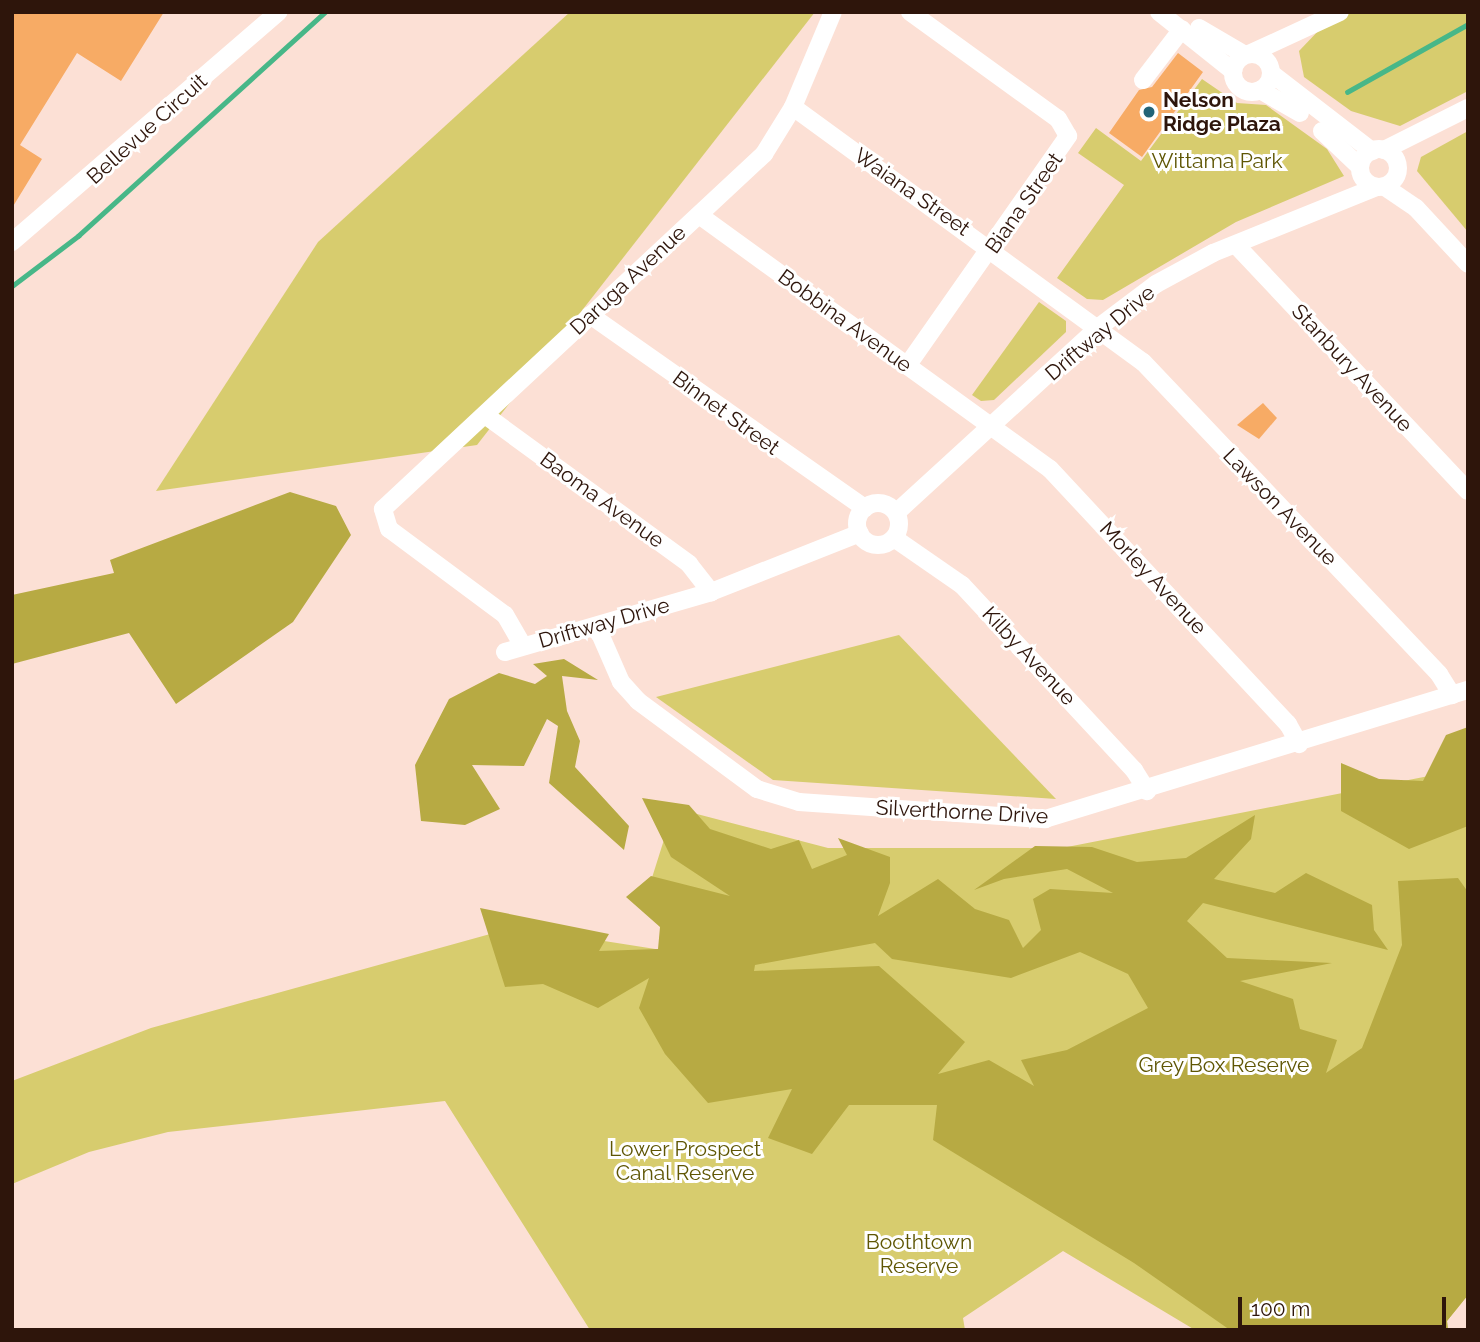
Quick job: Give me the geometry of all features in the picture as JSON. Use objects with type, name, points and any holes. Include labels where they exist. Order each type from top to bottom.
[{"type":"street","name":"Bellevue Circuit","points":[[12,242],[278,12]]},
{"type":"street","name":"Daruga Avenue","points":[[523,646],[505,615],[389,529],[381,516],[390,500],[485,415],[764,154],[793,107],[833,12]]},
{"type":"street","points":[[1159,12],[1247,54],[1264,58],[1271,73],[1378,150],[1468,249]]},
{"type":"street","points":[[1233,71],[1247,54],[1304,32],[1340,12]]},
{"type":"street","name":"Biana Street","points":[[907,366],[1065,145],[1068,128],[919,15]]},
{"type":"street","points":[[1179,21],[1233,71],[1243,90],[1260,90],[1288,104],[1360,171],[1380,187],[1416,208],[1468,264]]},
{"type":"street","points":[[1143,80],[1179,21]]},
{"type":"street","points":[[1260,90],[1304,32]]},
{"type":"street","name":"Waiana Street","points":[[793,107],[1100,327]]},
{"type":"street","points":[[1378,150],[1468,108]]},
{"type":"street","points":[[1380,187],[1445,121]]},
{"type":"street","name":"Driftway Drive","points":[[1334,201],[1378,150]]},
{"type":"street","name":"Driftway Drive","points":[[897,512],[1100,327],[1156,284],[1334,201],[1380,187]]},
{"type":"street","name":"Bobbina Avenue","points":[[699,215],[992,427]]},
{"type":"street","name":"Stanbury Avenue","points":[[1237,245],[1468,491]]},
{"type":"street","name":"Binnet Street","points":[[590,315],[864,508]]},
{"type":"street","name":"Lawson Avenue","points":[[1100,327],[1143,362],[1439,674],[1460,692]]},
{"type":"street","name":"Baoma Avenue","points":[[485,415],[689,564],[711,592]]},
{"type":"street","name":"Morley Avenue","points":[[992,427],[1064,482],[1289,724],[1299,744]]},
{"type":"street","points":[[884,503],[897,512],[894,538],[875,544],[860,533],[864,508],[884,503]]},
{"type":"street","name":"Driftway Drive","points":[[505,652],[711,592],[860,533]]},
{"type":"street","name":"Kilby Avenue","points":[[894,538],[962,585],[1134,770],[1147,791]]},
{"type":"street","name":"Silverthorne Drive","points":[[597,627],[621,682],[638,701],[775,797],[1045,819],[1147,791],[1460,692]]},
{"type":"green space","points":[[570,12],[815,12],[477,445],[156,491],[318,242]]},
{"type":"green space","points":[[1351,12],[1468,12],[1468,91],[1400,126],[1351,111],[1304,77],[1299,51],[1321,28]]},
{"type":"green space","name":"Wittama Park","points":[[1202,79],[1237,103],[1266,105],[1327,149],[1344,176],[1236,222],[1103,300],[1087,299],[1057,278],[1124,185],[1078,153],[1096,128],[1141,161]]},
{"type":"green space","points":[[1468,131],[1468,232],[1417,171],[1421,157]]},
{"type":"green space","points":[[1039,302],[1066,321],[1066,332],[994,400],[981,401],[972,395]]},
{"type":"green space","points":[[290,492],[336,506],[351,535],[293,622],[176,704],[129,633],[12,664],[12,595],[114,573],[110,560]]},
{"type":"green space","points":[[899,635],[1056,799],[773,780],[656,697]]},
{"type":"green space","points":[[564,659],[598,680],[562,676],[567,711],[580,741],[575,767],[629,826],[624,850],[549,783],[558,726],[547,719],[524,766],[472,765],[500,809],[465,825],[421,821],[415,765],[449,699],[499,673],[535,684],[547,676],[533,664]]},
{"type":"green space","points":[[1468,727],[1468,826],[1409,849],[1341,811],[1341,763],[1379,779],[1423,781],[1446,735]]},
{"type":"green space","points":[[1468,757],[1468,1295],[1447,1321],[1448,1330],[1195,1330],[1063,1251],[963,1318],[965,1330],[590,1330],[445,1101],[168,1132],[89,1152],[12,1184],[12,1081],[151,1028],[515,927],[668,951],[650,884],[674,808],[828,848],[1062,848],[1444,773]]},
{"type":"green space","name":"Grey Box Reserve","points":[[642,798],[689,805],[710,829],[771,849],[799,840],[812,869],[847,855],[838,838],[890,857],[890,883],[878,916],[938,879],[975,909],[1009,920],[1023,948],[1041,930],[1033,899],[1050,889],[1113,893],[1067,869],[1004,879],[974,890],[1035,846],[1092,847],[1137,862],[1186,858],[1255,815],[1251,839],[1214,879],[1275,893],[1306,873],[1372,905],[1374,930],[1388,950],[1203,903],[1187,921],[1227,958],[1332,963],[1240,981],[1293,999],[1300,1029],[1337,1040],[1326,1073],[1362,1048],[1402,945],[1398,881],[1458,878],[1468,892],[1468,1295],[1447,1321],[1448,1330],[1230,1330],[1134,1263],[933,1140],[937,1105],[849,1105],[812,1154],[768,1138],[792,1089],[708,1103],[665,1054],[639,1008],[649,978],[598,1008],[543,984],[505,987],[480,908],[609,934],[599,951],[658,949],[660,927],[626,897],[651,876],[730,896],[671,857]],"holes":[[[875,943],[892,959],[1011,978],[1080,952],[1128,974],[1148,1008],[1067,1050],[1021,1060],[1034,1086],[989,1060],[938,1074],[965,1042],[879,966],[754,971],[755,965]]]},
{"type":"building","points":[[12,12],[164,12],[121,81],[77,53],[20,145],[42,159],[12,208]]},
{"type":"building","name":"Nelson Ridge Plaza","points":[[1178,53],[1203,72],[1142,157],[1109,133],[1139,90],[1152,87]]},
{"type":"building","points":[[1263,403],[1277,418],[1259,439],[1237,425]]},
{"type":"waterway","points":[[12,286],[78,236],[325,12]]},
{"type":"waterway","points":[[1347,92],[1468,24]]},
{"type":"place","name":"Nelson Ridge Plaza","points":[[1149,112]]},
{"type":"park label","name":"Lower Prospect Canal Reserve","points":[[685,1161]]},
{"type":"park label","name":"Boothtown Reserve","points":[[919,1254]]}]
